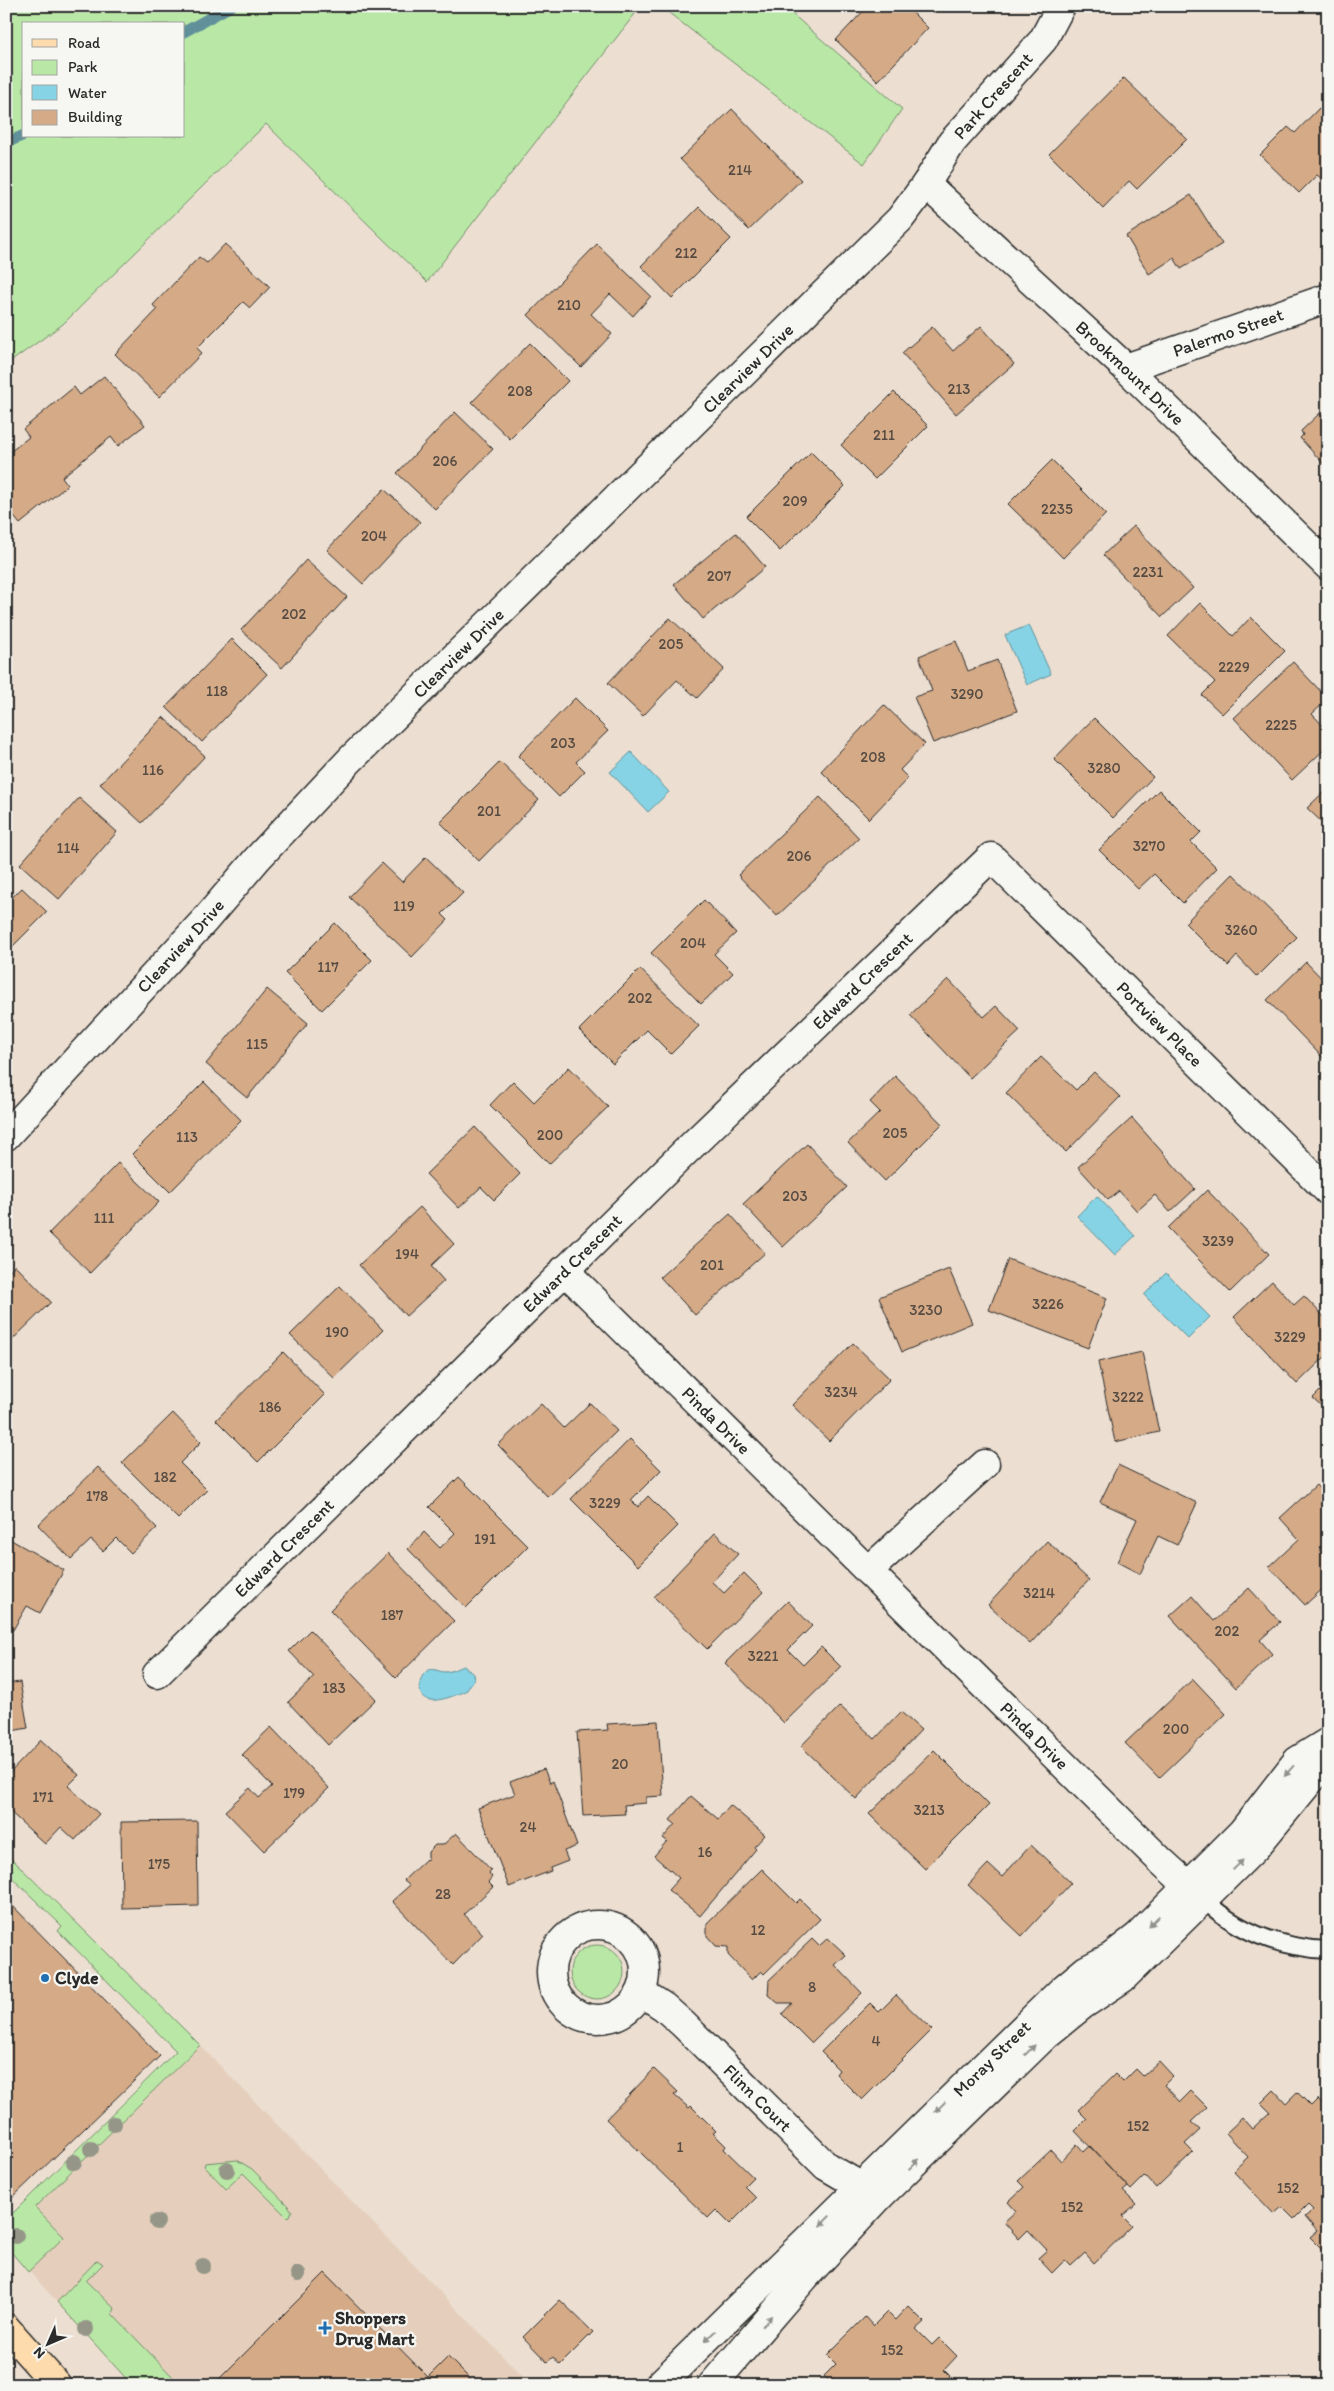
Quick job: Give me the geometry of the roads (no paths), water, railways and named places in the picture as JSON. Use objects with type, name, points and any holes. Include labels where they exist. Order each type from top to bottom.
[{"type":"main road","points":[[6,2328],[57,2385]]},
{"type":"street","name":"Park Crescent","points":[[926,184],[952,142],[1043,40],[1061,6]]},
{"type":"street","name":"Brookmount Drive","points":[[926,184],[1126,368],[1328,566]]},
{"type":"street","name":"Clearview Drive","points":[[6,1136],[128,1005],[311,800],[900,219],[926,184]]},
{"type":"street","name":"Palermo Street","points":[[1126,368],[1328,298]]},
{"type":"street","name":"Portview Place","points":[[991,857],[1328,1191]]},
{"type":"street","name":"Edward Crescent","points":[[156,1674],[564,1270],[991,857]]},
{"type":"street","name":"Pinda Drive","points":[[564,1270],[1196,1893]]},
{"type":"street","points":[[868,1571],[985,1464]]},
{"type":"street","name":"Moray Street","points":[[1196,1893],[1297,1761],[1328,1742]]},
{"type":"street","name":"Moray Street","points":[[660,2385],[768,2281],[869,2192],[1062,1990],[1086,1970],[1126,1947],[1264,1837],[1314,1776],[1328,1754]]},
{"type":"street","name":"Flinn Court","points":[[641,1992],[664,2007],[683,2024],[826,2166],[869,2192]]},
{"type":"street","name":"Moray Street","points":[[712,2385],[805,2277],[869,2192]]},
{"type":"lane","points":[[1196,1893],[1216,1912],[1255,1934],[1305,1949],[1328,1950]]},
{"type":"water","points":[[1029,625],[1051,674],[1027,685],[1005,635]]},
{"type":"water","points":[[631,752],[669,792],[648,812],[610,772]]},
{"type":"water","points":[[1097,1196],[1135,1236],[1115,1255],[1077,1216]]},
{"type":"water","points":[[1166,1273],[1210,1317],[1188,1339],[1144,1295]]},
{"type":"water","points":[[464,1666],[473,1674],[474,1679],[467,1690],[438,1700],[424,1698],[420,1685],[421,1679],[427,1671],[432,1669],[448,1672]]},
{"type":"waterway","points":[[185,31],[231,6]]},
{"type":"waterway","points":[[6,143],[22,136]]},
{"type":"place","name":"Clyde","points":[[45,1978]]},
{"type":"place","name":"Shoppers Drug Mart","points":[[325,2328]]}]
